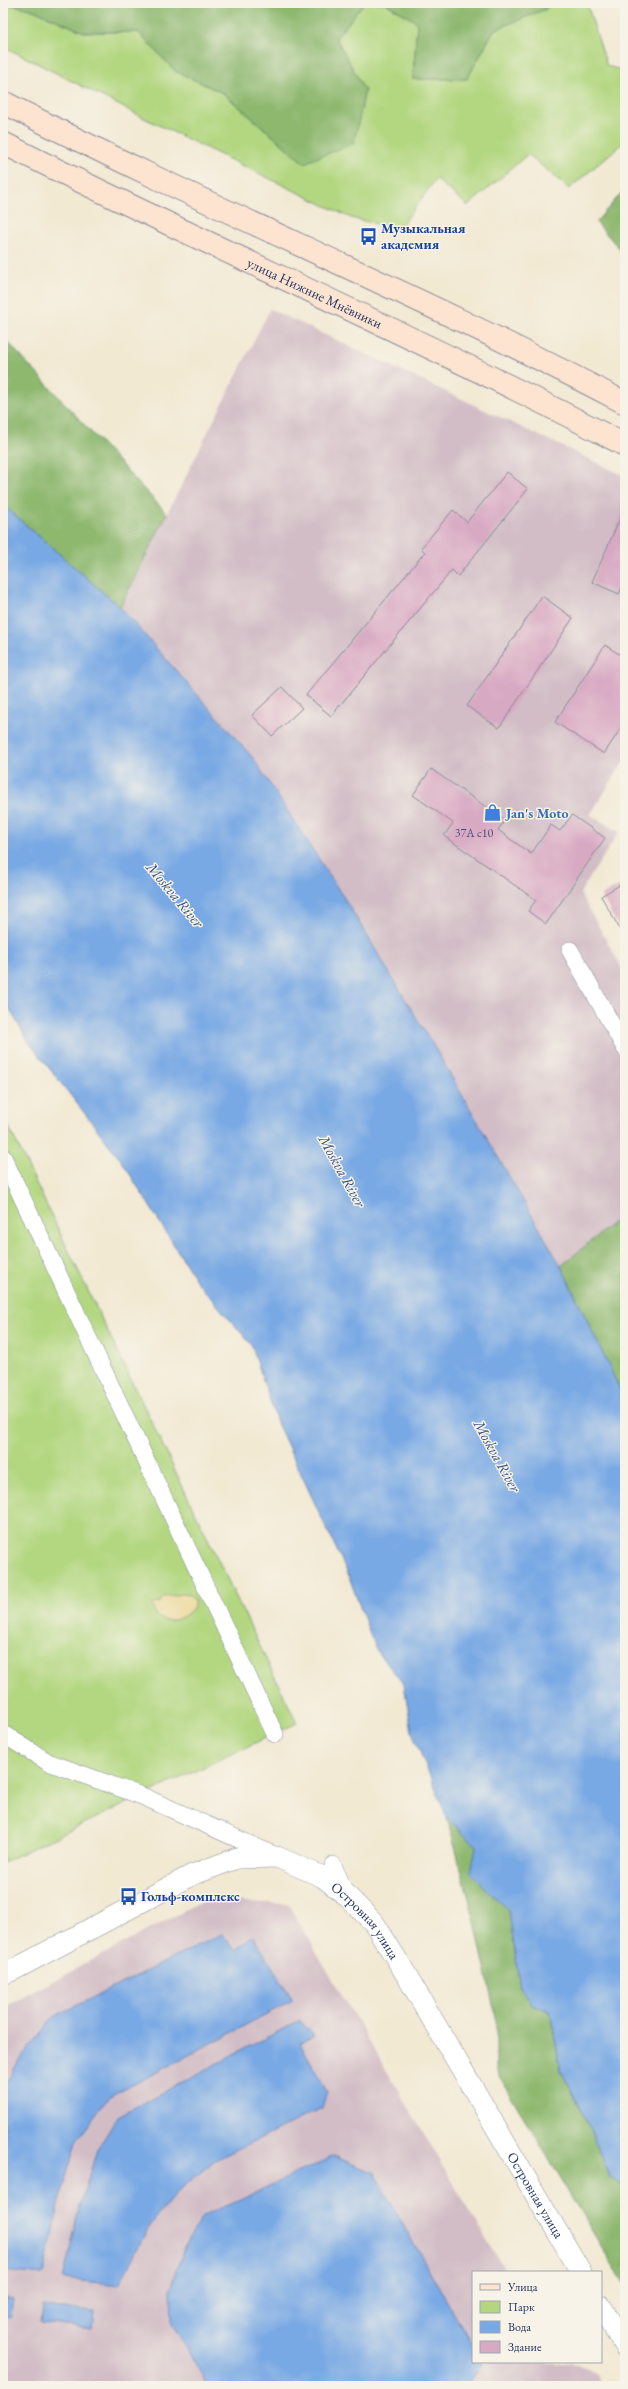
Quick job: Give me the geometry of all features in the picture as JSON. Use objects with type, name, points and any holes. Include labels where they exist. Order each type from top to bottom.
[{"type":"main road","points":[[3,102],[103,154],[488,333],[625,403]]},
{"type":"main road","name":"улица Нижние Мнёвники","points":[[3,144],[94,189],[530,395],[625,445]]},
{"type":"street","points":[[570,950],[625,1048]]},
{"type":"street","points":[[3,1157],[275,1734]]},
{"type":"street","points":[[3,1734],[48,1762],[142,1796],[277,1857]]},
{"type":"street","name":"Островная улица","points":[[3,1974],[192,1875],[237,1858],[277,1857],[322,1877],[346,1895],[374,1923],[404,1971],[580,2271]]},
{"type":"street","points":[[333,1865],[346,1895]]},
{"type":"street","points":[[602,2308],[625,2347]]},
{"type":"shaded area","points":[[270,309],[625,476],[625,760],[590,815],[619,832],[580,893],[625,974],[625,1213],[561,1266],[439,1055],[346,901],[253,758],[120,607]]},
{"type":"shaded area","points":[[205,1900],[288,1904],[505,2271],[472,2271],[472,2363],[575,2363],[595,2373],[603,2386],[3,2386],[3,2011],[8,2005]]},
{"type":"green space","points":[[3,3],[31,9],[84,32],[138,32],[175,71],[223,93],[304,163],[365,91],[336,38],[364,3],[385,3],[417,22],[413,79],[467,79],[494,30],[546,9],[548,3],[590,3],[588,7],[607,66],[625,71],[625,141],[569,189],[528,154],[468,206],[436,179],[399,229],[351,218],[144,118],[3,46]]},
{"type":"green space","points":[[3,3],[364,3],[336,38],[365,91],[354,143],[304,163],[223,93],[175,71],[138,32],[84,32],[31,9]]},
{"type":"green space","points":[[385,3],[548,3],[546,9],[494,30],[467,79],[413,79],[417,22]]},
{"type":"green space","points":[[625,189],[625,255],[596,222]]},
{"type":"green space","points":[[3,334],[5,339],[167,514],[120,607],[3,505]]},
{"type":"green space","points":[[3,1115],[297,1723],[3,1862]]},
{"type":"green space","points":[[625,1213],[625,1400],[561,1266]]},
{"type":"green space","points":[[447,1818],[476,1846],[471,1873],[509,1911],[520,1987],[532,2004],[550,2011],[561,2071],[580,2106],[610,2176],[625,2186],[625,2286],[496,2071],[496,2018],[473,1914]]},
{"type":"sand","points":[[183,1594],[190,1595],[194,1600],[194,1606],[189,1612],[184,1616],[170,1621],[159,1618],[155,1612],[153,1604],[159,1603],[164,1597]]},
{"type":"water","name":"Moskva River","points":[[3,505],[120,607],[253,758],[346,901],[439,1055],[561,1266],[625,1400],[625,2186],[610,2176],[580,2106],[561,2071],[550,2011],[532,2004],[520,1987],[509,1911],[471,1873],[476,1846],[447,1818],[412,1732],[404,1685],[375,1648],[348,1574],[278,1425],[251,1344],[197,1282],[121,1160],[28,1041],[3,998]]},
{"type":"water","points":[[222,1934],[235,1950],[253,1936],[293,2000],[108,2098],[76,2142],[62,2192],[43,2275],[3,2271],[3,2088],[20,2059],[53,2017]]},
{"type":"water","points":[[300,2020],[314,2036],[300,2043],[327,2091],[322,2108],[215,2160],[175,2194],[147,2230],[119,2285],[63,2279],[82,2199],[97,2150],[118,2116]]},
{"type":"water","points":[[334,2156],[374,2173],[472,2345],[472,2363],[482,2363],[468,2386],[208,2386],[172,2323],[171,2288],[184,2248],[202,2217]]},
{"type":"water","points":[[3,2298],[13,2299],[11,2317],[3,2316]]},
{"type":"water","points":[[43,2306],[94,2311],[92,2329],[41,2323]]},
{"type":"building","points":[[507,472],[528,489],[458,576],[452,570],[331,716],[306,695],[425,552],[421,548],[453,510],[467,522]]},
{"type":"building","points":[[625,507],[625,581],[619,594],[592,582]]},
{"type":"building","points":[[542,596],[573,618],[499,728],[467,706]]},
{"type":"building","points":[[605,645],[625,658],[625,722],[604,754],[555,722]]},
{"type":"building","points":[[282,687],[302,708],[272,736],[252,715]]},
{"type":"building","points":[[431,769],[505,820],[498,830],[531,854],[551,825],[560,831],[572,815],[605,838],[546,924],[528,911],[536,900],[444,836],[453,823],[413,795]]},
{"type":"building","points":[[625,882],[625,938],[601,896]]},
{"type":"place","name":"Музыкальная академия","points":[[368,236]]},
{"type":"place","name":"Jan's Moto","points":[[493,813]]},
{"type":"place","name":"Гольф-комплекс","points":[[128,1896]]}]
